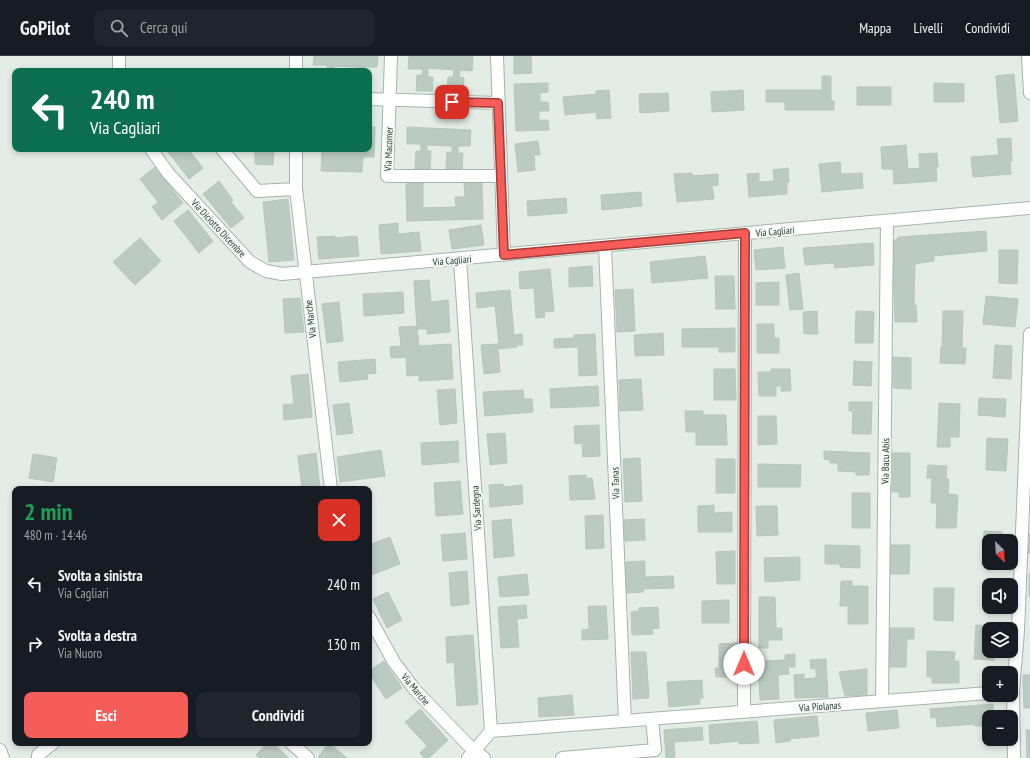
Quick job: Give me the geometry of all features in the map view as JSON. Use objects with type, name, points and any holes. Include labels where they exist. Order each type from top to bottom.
[{"type":"street","points":[[119,56],[119,68]]},
{"type":"street","points":[[296,56],[296,68]]},
{"type":"street","name":"Via Macomer","points":[[391,56],[387,176],[501,176]]},
{"type":"street","points":[[497,56],[504,255]]},
{"type":"street","points":[[1028,56],[1030,93]]},
{"type":"street","points":[[372,99],[498,103]]},
{"type":"street","name":"Via Diciotto Dicembre","points":[[153,152],[168,173],[250,262],[266,271],[282,274],[305,272]]},
{"type":"street","points":[[224,152],[257,191],[296,190]]},
{"type":"street","name":"Via Marche","points":[[296,152],[296,190],[331,486]]},
{"type":"street","name":"Via Cagliari","points":[[305,272],[1030,208]]},
{"type":"street","name":"Via Bacu Abis","points":[[882,701],[887,221]]},
{"type":"street","points":[[744,712],[745,233]]},
{"type":"street","name":"Via Tanas","points":[[605,246],[625,721]]},
{"type":"street","name":"Via Sardegna","points":[[460,259],[490,731]]},
{"type":"street","points":[[1014,666],[1018,631],[1030,334]]},
{"type":"street","name":"Via Marche","points":[[372,622],[394,662],[415,690],[475,756]]},
{"type":"street","name":"Via Piolanas","points":[[490,731],[982,694]]},
{"type":"street","points":[[1012,702],[1014,758]]},
{"type":"street","points":[[562,758],[655,750],[652,718]]},
{"type":"street","points":[[475,756],[490,731]]},
{"type":"street","points":[[38,758],[38,755],[49,746]]},
{"type":"street","points":[[294,746],[308,758]]},
{"type":"building","points":[[314,56],[378,56],[377,67],[358,68],[334,66],[334,68],[327,68],[327,65],[313,65]]},
{"type":"building","points":[[409,56],[473,56],[472,71],[460,70],[459,77],[464,78],[463,93],[447,93],[448,77],[453,77],[454,70],[428,68],[428,77],[433,77],[432,91],[416,91],[417,75],[422,75],[423,69],[408,69]]},
{"type":"building","points":[[514,56],[531,56],[532,73],[514,74]]},
{"type":"building","points":[[1014,74],[1018,121],[1000,123],[996,76]]},
{"type":"building","points":[[822,76],[831,76],[831,101],[834,101],[834,110],[785,110],[785,102],[766,102],[766,90],[822,90]]},
{"type":"building","points":[[548,83],[548,92],[540,93],[540,102],[548,102],[549,111],[539,111],[539,120],[548,120],[549,130],[516,131],[514,84]]},
{"type":"building","points":[[934,83],[964,84],[964,102],[934,102]]},
{"type":"building","points":[[857,87],[891,87],[891,105],[857,105]]},
{"type":"building","points":[[609,90],[611,118],[597,119],[596,112],[565,115],[563,97],[596,94],[596,91]]},
{"type":"building","points":[[743,90],[744,110],[712,112],[711,92]]},
{"type":"building","points":[[668,93],[669,111],[640,113],[639,94]]},
{"type":"building","points":[[372,127],[375,127],[374,157],[363,157],[362,172],[321,171],[322,152],[372,152]]},
{"type":"building","points":[[407,127],[471,130],[470,146],[458,146],[458,153],[463,153],[462,170],[446,169],[447,152],[452,153],[452,146],[427,145],[427,151],[431,151],[430,169],[415,169],[416,151],[421,151],[421,144],[407,144]]},
{"type":"building","points":[[1011,138],[1011,174],[973,177],[971,157],[999,155],[997,139]]},
{"type":"building","points":[[538,141],[540,155],[534,155],[535,170],[518,172],[515,144]]},
{"type":"building","points":[[906,145],[908,169],[920,168],[919,154],[937,153],[937,181],[894,184],[893,169],[882,169],[881,147]]},
{"type":"building","points":[[168,152],[190,152],[203,168],[189,179]]},
{"type":"building","points":[[255,152],[274,152],[273,165],[255,164]]},
{"type":"building","points":[[840,162],[841,174],[862,173],[863,188],[822,192],[819,164]]},
{"type":"building","points":[[155,167],[183,203],[162,220],[152,207],[158,202],[140,179]]},
{"type":"building","points":[[788,168],[789,182],[787,182],[787,194],[749,197],[747,174],[759,173],[759,182],[774,181],[773,170]]},
{"type":"building","points":[[692,173],[692,176],[718,174],[718,185],[712,186],[714,199],[677,202],[674,174]]},
{"type":"building","points":[[219,181],[233,200],[231,202],[244,218],[231,228],[203,194]]},
{"type":"building","points":[[423,183],[423,208],[456,207],[455,197],[465,197],[464,183],[482,183],[483,219],[407,221],[406,184]]},
{"type":"building","points":[[641,192],[642,206],[602,210],[601,195]]},
{"type":"building","points":[[566,198],[567,213],[528,216],[527,201]]},
{"type":"building","points":[[288,199],[294,260],[269,262],[263,202]]},
{"type":"building","points":[[188,210],[213,241],[199,253],[174,221]]},
{"type":"building","points":[[398,223],[398,234],[419,232],[421,251],[381,254],[379,225]]},
{"type":"building","points":[[481,225],[484,245],[452,249],[449,230]]},
{"type":"building","points":[[986,231],[987,251],[934,256],[934,261],[915,264],[914,305],[916,305],[917,322],[895,322],[892,243],[899,237]]},
{"type":"building","points":[[335,236],[335,238],[357,236],[359,256],[319,259],[317,237]]},
{"type":"building","points":[[140,238],[161,261],[135,285],[113,262]]},
{"type":"building","points":[[873,243],[874,265],[834,268],[834,263],[805,265],[803,248]]},
{"type":"building","points":[[783,247],[785,268],[756,270],[754,250]]},
{"type":"building","points":[[999,250],[1018,250],[1017,284],[999,283]]},
{"type":"building","points":[[705,256],[708,278],[652,283],[650,262]]},
{"type":"building","points":[[592,266],[593,286],[569,287],[569,268]]},
{"type":"building","points":[[550,269],[554,311],[544,312],[545,317],[536,318],[534,288],[520,289],[519,272]]},
{"type":"building","points":[[799,273],[803,309],[790,310],[786,275]]},
{"type":"building","points":[[715,276],[734,276],[735,309],[716,309]]},
{"type":"building","points":[[429,280],[431,302],[448,300],[450,332],[427,334],[427,329],[417,329],[414,281]]},
{"type":"building","points":[[779,282],[779,305],[756,305],[756,283]]},
{"type":"building","points":[[633,289],[635,331],[617,332],[615,290]]},
{"type":"building","points":[[510,290],[514,335],[522,334],[523,345],[498,349],[500,372],[484,374],[481,345],[499,344],[495,306],[477,308],[476,293]]},
{"type":"building","points":[[403,292],[404,313],[364,316],[363,294]]},
{"type":"building","points":[[986,296],[1018,299],[1015,327],[983,324]]},
{"type":"building","points":[[300,298],[304,332],[285,333],[283,299]]},
{"type":"building","points":[[339,302],[343,341],[327,343],[322,304]]},
{"type":"building","points":[[817,311],[818,334],[804,334],[803,312]]},
{"type":"building","points":[[856,311],[874,312],[873,343],[855,343]]},
{"type":"building","points":[[943,311],[963,311],[962,348],[966,348],[965,364],[940,363]]},
{"type":"building","points":[[757,324],[774,324],[774,338],[779,338],[779,353],[757,353]]},
{"type":"building","points":[[417,326],[419,346],[451,344],[453,379],[419,381],[419,375],[407,376],[406,357],[391,358],[390,347],[401,346],[399,327]]},
{"type":"building","points":[[735,328],[735,352],[719,352],[719,347],[682,347],[682,329]]},
{"type":"building","points":[[663,333],[664,355],[635,356],[634,335]]},
{"type":"building","points":[[595,334],[597,375],[579,376],[578,347],[554,348],[554,339],[574,338],[574,335]]},
{"type":"building","points":[[995,345],[1012,346],[1011,379],[993,378]]},
{"type":"building","points":[[893,357],[911,358],[911,389],[893,388]]},
{"type":"building","points":[[375,359],[376,373],[367,374],[368,379],[340,382],[338,362]]},
{"type":"building","points":[[854,361],[872,362],[871,386],[853,385]]},
{"type":"building","points":[[714,369],[735,369],[736,400],[714,400]]},
{"type":"building","points":[[771,369],[790,369],[791,391],[781,391],[781,386],[776,386],[776,396],[759,396],[758,372],[771,372]]},
{"type":"building","points":[[308,374],[312,417],[284,420],[283,405],[294,404],[291,376]]},
{"type":"building","points":[[641,379],[643,410],[620,411],[619,380]]},
{"type":"building","points":[[598,386],[599,406],[551,408],[550,389]]},
{"type":"building","points":[[455,389],[457,423],[440,425],[437,390]]},
{"type":"building","points":[[523,390],[524,399],[532,399],[533,412],[485,416],[483,392]]},
{"type":"building","points":[[979,398],[1006,399],[1005,417],[978,415]]},
{"type":"building","points":[[849,402],[872,402],[871,434],[852,434],[853,411],[849,411]]},
{"type":"building","points":[[349,403],[353,433],[337,435],[333,405]]},
{"type":"building","points":[[939,403],[960,404],[959,437],[950,437],[950,447],[937,447]]},
{"type":"building","points":[[685,411],[703,411],[703,415],[726,415],[727,445],[696,445],[696,432],[686,432]]},
{"type":"building","points":[[758,416],[776,416],[777,444],[758,445]]},
{"type":"building","points":[[599,425],[600,456],[583,457],[582,443],[575,444],[574,426]]},
{"type":"building","points":[[505,433],[507,463],[490,465],[487,434]]},
{"type":"building","points":[[987,438],[1008,439],[1006,471],[986,470]]},
{"type":"building","points":[[458,441],[459,462],[422,465],[421,443]]},
{"type":"building","points":[[381,450],[385,476],[340,482],[337,457]]},
{"type":"building","points":[[824,451],[870,453],[869,475],[856,475],[856,472],[838,471],[838,463],[830,463],[830,460],[824,459]]},
{"type":"building","points":[[316,453],[320,486],[302,486],[298,456]]},
{"type":"building","points":[[892,453],[910,453],[910,497],[899,497],[899,492],[892,492]]},
{"type":"building","points":[[33,454],[57,458],[53,482],[29,478]]},
{"type":"building","points":[[640,458],[642,501],[625,502],[623,459]]},
{"type":"building","points":[[716,459],[735,459],[735,493],[716,493]]},
{"type":"building","points":[[758,464],[801,465],[800,487],[758,487]]},
{"type":"building","points":[[928,465],[947,466],[946,479],[949,479],[948,494],[958,495],[956,528],[936,528],[937,503],[931,503],[932,478],[927,478]]},
{"type":"building","points":[[586,475],[586,478],[592,478],[595,499],[570,500],[569,476]]},
{"type":"building","points":[[460,481],[463,514],[436,516],[434,483]]},
{"type":"building","points":[[503,484],[503,487],[522,485],[523,504],[490,507],[489,485]]},
{"type":"building","points":[[852,493],[870,493],[870,528],[852,528]]},
{"type":"building","points":[[714,505],[714,513],[732,512],[732,532],[698,532],[698,506]]},
{"type":"building","points":[[756,506],[777,506],[778,535],[757,536]]},
{"type":"building","points":[[603,515],[604,548],[586,549],[585,516]]},
{"type":"building","points":[[511,519],[514,556],[494,558],[492,521]]},
{"type":"building","points":[[644,519],[645,540],[625,541],[624,520]]},
{"type":"building","points":[[984,531],[1002,532],[1002,534],[984,534]]},
{"type":"building","points":[[465,533],[467,559],[443,561],[441,535]]},
{"type":"building","points":[[1030,533],[1030,553],[1028,553]]},
{"type":"building","points":[[390,537],[400,564],[372,575],[372,544]]},
{"type":"building","points":[[825,545],[860,546],[860,568],[840,567],[840,564],[825,564]]},
{"type":"building","points":[[889,545],[910,545],[909,574],[888,574]]},
{"type":"building","points":[[735,551],[735,584],[717,584],[716,552]]},
{"type":"building","points":[[800,557],[800,580],[765,582],[764,558]]},
{"type":"building","points":[[645,561],[645,577],[673,576],[674,588],[643,589],[643,592],[627,593],[625,562]]},
{"type":"building","points":[[467,571],[469,604],[451,606],[449,573]]},
{"type":"building","points":[[527,574],[529,595],[500,597],[498,577]]},
{"type":"building","points":[[1030,574],[1030,596],[1029,596]]},
{"type":"building","points":[[841,581],[852,581],[852,586],[868,586],[868,624],[848,624],[848,606],[840,606]]},
{"type":"building","points":[[934,588],[954,588],[953,621],[934,620]]},
{"type":"building","points":[[388,592],[402,620],[387,628],[373,599]]},
{"type":"building","points":[[759,597],[775,597],[776,628],[782,628],[782,640],[768,640],[768,648],[759,648]]},
{"type":"building","points":[[729,600],[729,623],[702,623],[702,601]]},
{"type":"building","points":[[526,605],[527,618],[517,619],[519,647],[501,648],[498,607]]},
{"type":"building","points":[[588,606],[606,606],[608,639],[582,640],[582,630],[589,629]]},
{"type":"building","points":[[658,607],[659,628],[652,629],[653,634],[632,635],[631,612],[639,611],[639,608]]},
{"type":"building","points":[[976,625],[982,625],[982,658],[994,658],[994,660],[974,659]]},
{"type":"building","points":[[889,628],[914,628],[914,639],[907,639],[906,667],[889,667]]},
{"type":"building","points":[[473,635],[478,704],[457,706],[454,662],[447,663],[446,637]]},
{"type":"building","points":[[738,643],[738,677],[716,677],[715,668],[719,668],[719,644]]},
{"type":"building","points":[[927,651],[955,652],[954,661],[959,661],[959,683],[932,683],[932,677],[927,677]]},
{"type":"building","points":[[631,652],[646,652],[649,698],[633,699]]},
{"type":"building","points":[[795,654],[795,667],[788,667],[789,674],[778,675],[779,699],[760,700],[758,661],[785,660],[785,655]]},
{"type":"building","points":[[826,659],[828,697],[795,698],[794,675],[804,674],[804,679],[816,678],[816,668],[811,669],[810,660]]},
{"type":"building","points":[[384,661],[402,688],[386,699],[372,678],[372,669]]},
{"type":"building","points":[[867,669],[867,695],[845,696],[839,672]]},
{"type":"building","points":[[1023,675],[1030,675],[1030,708],[1024,708]]},
{"type":"building","points":[[702,680],[703,698],[699,698],[700,704],[669,707],[667,682]]},
{"type":"building","points":[[572,695],[574,715],[539,717],[538,698]]},
{"type":"building","points":[[993,704],[993,710],[982,710],[982,726],[975,726],[975,724],[937,727],[936,717],[931,718],[930,709]]},
{"type":"building","points":[[420,709],[448,740],[429,758],[424,758],[420,753],[427,746],[405,722]]},
{"type":"building","points":[[897,710],[899,728],[868,731],[866,713]]},
{"type":"building","points":[[817,716],[819,736],[790,739],[790,741],[776,743],[774,720]]},
{"type":"building","points":[[757,721],[759,743],[739,744],[739,741],[710,744],[709,725]]},
{"type":"building","points":[[702,727],[703,740],[674,742],[675,758],[666,758],[664,730]]},
{"type":"building","points":[[1026,730],[1030,730],[1030,758],[1027,758]]},
{"type":"building","points":[[264,746],[276,746],[289,758],[259,758],[256,755]]},
{"type":"building","points":[[327,746],[333,746],[347,758],[320,758],[318,757]]},
{"type":"route","points":[[452,102],[498,103],[504,255],[745,233],[744,664]]}]
